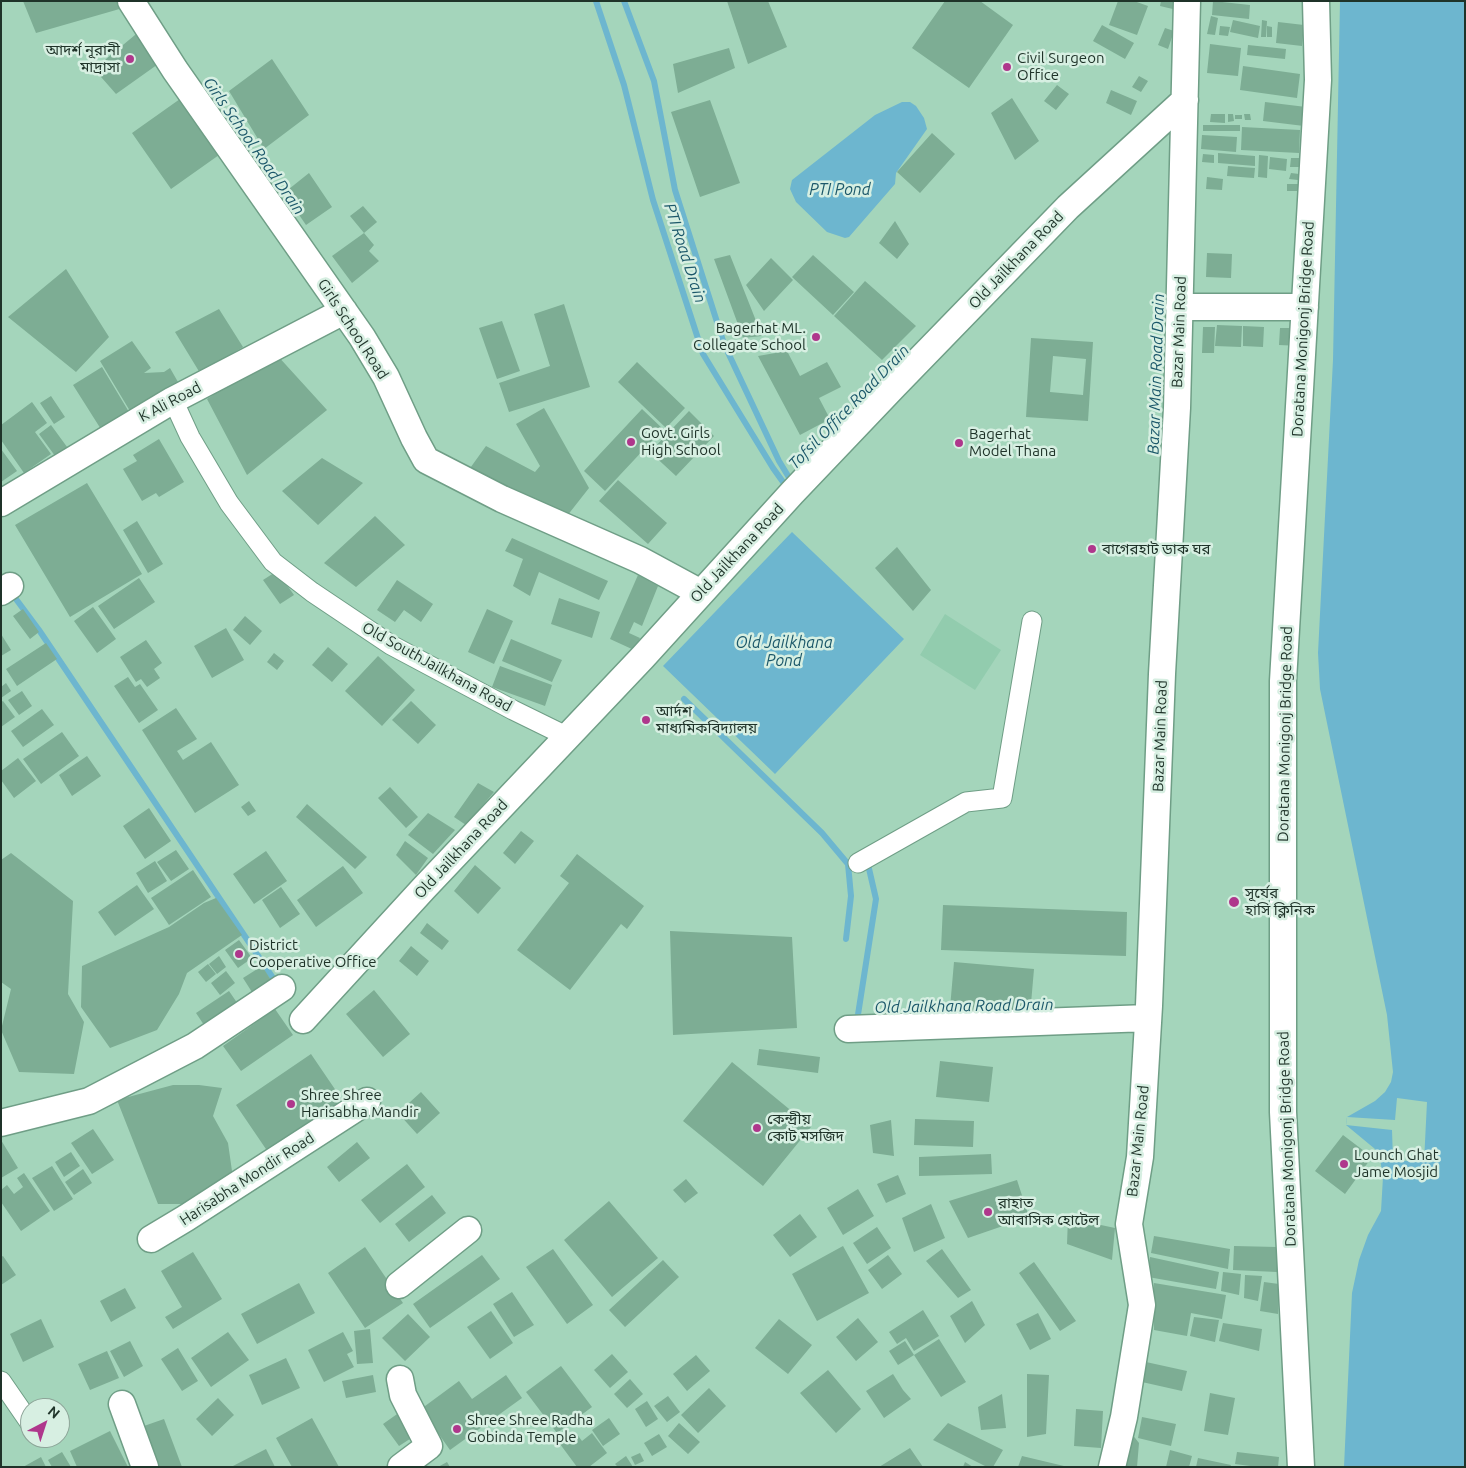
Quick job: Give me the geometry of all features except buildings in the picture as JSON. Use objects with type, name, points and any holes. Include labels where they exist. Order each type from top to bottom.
[{"type":"street","name":"Girls School Road","points":[[131,1],[175,70],[362,337],[386,377],[426,460],[502,499],[640,560],[701,593]]},
{"type":"street","name":"Bazar Main Road","points":[[1112,1467],[1124,1417],[1142,1305],[1129,1224],[1140,1157],[1148,1018],[1162,674],[1176,408],[1187,1]]},
{"type":"street","name":"Doratana Monigonj Bridge Road","points":[[1301,1467],[1283,1112],[1283,680],[1318,80],[1316,1]]},
{"type":"street","name":"Old Jailkhana Road","points":[[303,1020],[424,888],[566,736],[643,657],[882,399],[1068,207],[1185,100]]},
{"type":"street","points":[[1179,307],[1305,307]]},
{"type":"street","name":"K Ali Road","points":[[1,503],[173,400],[344,311]]},
{"type":"street","name":"Old SouthJailkhana Road","points":[[173,400],[190,437],[229,503],[273,562],[312,592],[391,645],[566,736]]},
{"type":"street","points":[[858,863],[966,802],[1002,798],[1032,621]]},
{"type":"street","points":[[1,1123],[89,1101],[195,1046],[282,988]]},
{"type":"street","points":[[848,1029],[1148,1018]]},
{"type":"street","name":"Harisabha Mondir Road","points":[[151,1239],[195,1213],[367,1101]]},
{"type":"street","points":[[399,1285],[468,1230]]},
{"type":"street","points":[[400,1379],[403,1395],[429,1446],[402,1467]]},
{"type":"street","points":[[1,1381],[20,1409]]},
{"type":"street","points":[[122,1404],[145,1467]]},
{"type":"shaded area","points":[[945,614],[1001,650],[975,690],[920,655]]},
{"type":"water","points":[[1340,1],[1465,1],[1465,1467],[1344,1467],[1352,1293],[1359,1260],[1368,1235],[1381,1211],[1383,1177],[1380,1159],[1375,1149],[1346,1125],[1347,1117],[1375,1101],[1385,1092],[1391,1082],[1393,1072],[1387,1015],[1320,689],[1318,653],[1333,360]]},
{"type":"water","name":"PTI Pond","points":[[902,102],[910,102],[916,106],[924,118],[927,129],[896,173],[895,184],[849,237],[845,238],[827,232],[796,202],[790,189],[792,180],[875,115]]},
{"type":"water","name":"Old Jailkhana Pond","points":[[792,532],[904,639],[775,774],[663,666]]},
{"type":"pier","points":[[1397,1098],[1427,1102],[1424,1162],[1393,1160],[1392,1130],[1346,1125],[1347,1117],[1395,1120]]},
{"type":"waterway","name":"PTI Road Drain","points":[[596,1],[624,85],[653,200],[703,354],[773,468],[788,489]]},
{"type":"waterway","name":"Tofsil Office Road Drain","points":[[624,1],[654,81],[675,190],[724,344],[779,461],[793,484]]},
{"type":"waterway","points":[[10,591],[39,630],[277,984]]},
{"type":"waterway","name":"Old Jailkhana Road Drain","points":[[684,699],[822,833],[848,864],[851,896],[846,939]]},
{"type":"waterway","name":"Old Jailkhana Road Drain","points":[[858,1021],[876,899],[867,860]]},
{"type":"place","name":"আদর্শ নূরানী মাদ্রাসা","points":[[130,59]]},
{"type":"place","name":"Civil Surgeon Office","points":[[1007,67]]},
{"type":"place","name":"Bagerhat ML. Collegate School","points":[[816,337]]},
{"type":"place","name":"Govt. Girls High School","points":[[631,442]]},
{"type":"place","name":"Bagerhat Model Thana","points":[[959,443]]},
{"type":"place","name":"বাগেরহাট ডাক ঘর","points":[[1092,549]]},
{"type":"place","name":"আর্দশ মাধ্যমিকবিদ্যালয়","points":[[646,720]]},
{"type":"place","name":"সূর্যের হাসি ক্লিনিক","points":[[1234,902]]},
{"type":"place","name":"District Cooperative Office","points":[[239,954]]},
{"type":"place","name":"Shree Shree Harisabha Mandir","points":[[291,1104]]},
{"type":"place","name":"কেন্দ্রীয় কোট মসজিদ","points":[[757,1128]]},
{"type":"place","name":"Lounch Ghat Jame Mosjid","points":[[1344,1164]]},
{"type":"place","name":"রাহাত আবাসিক হোটেল","points":[[988,1212]]},
{"type":"place","name":"Shree Shree Radha Gobinda Temple","points":[[457,1429]]},
{"type":"water label","name":"Girls School Road Drain","points":[[254,146]]},
{"type":"water label","name":"Bazar Main Road Drain","points":[[1156,374]]}]
